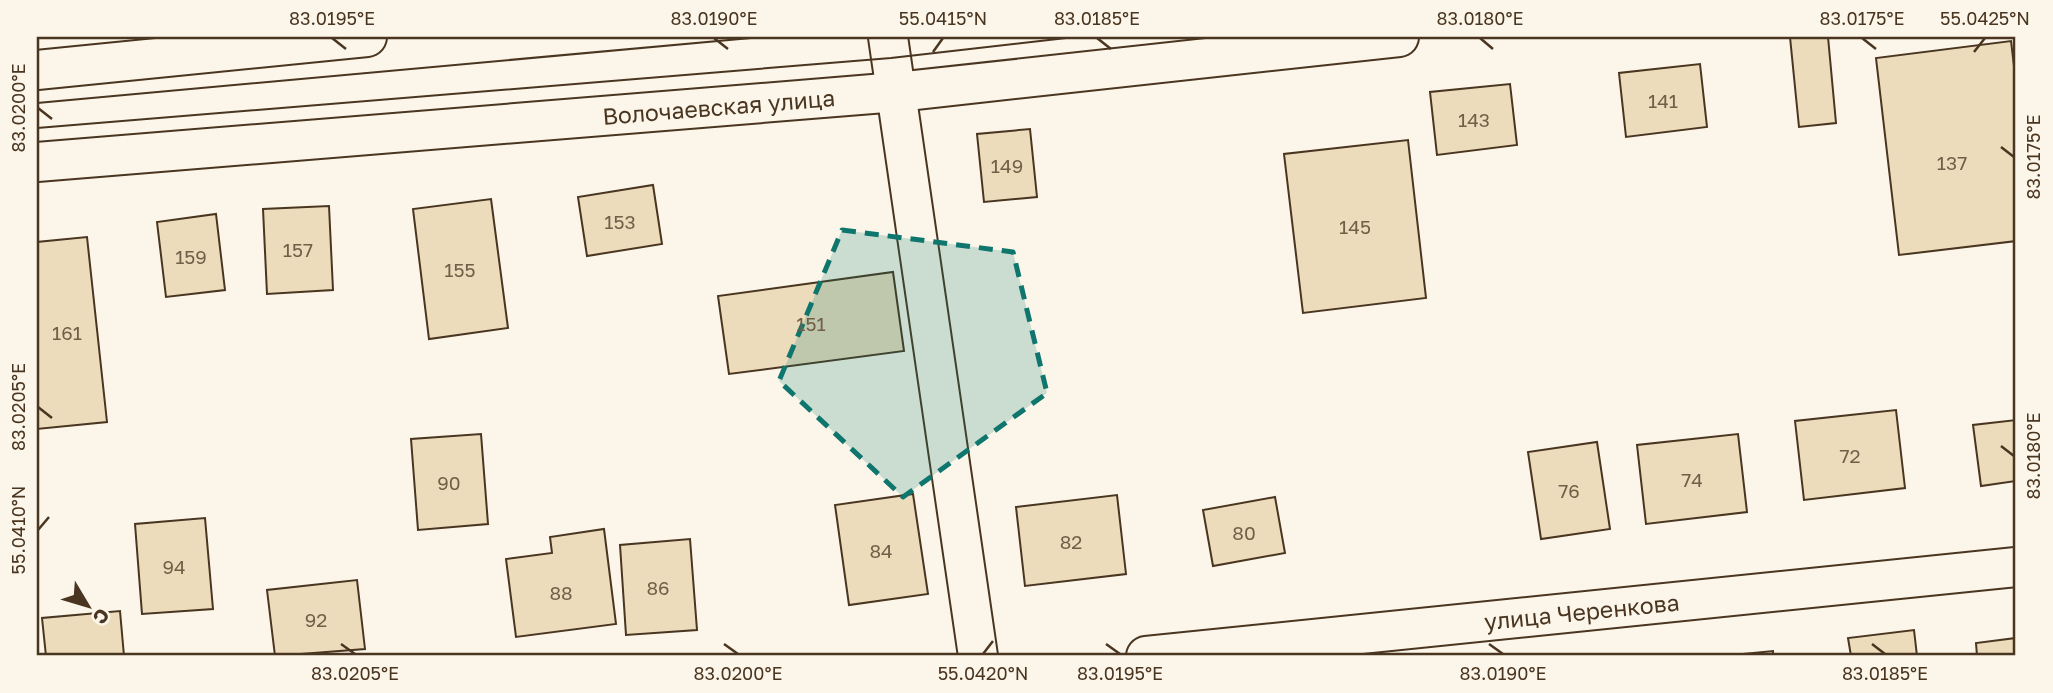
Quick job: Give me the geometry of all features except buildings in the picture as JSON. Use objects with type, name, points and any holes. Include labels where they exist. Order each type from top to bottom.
[{"type":"main road","points":[[37,71],[367,37]]},
{"type":"main road","points":[[888,37],[978,656]]},
{"type":"main road","name":"Волочаевская улица","points":[[37,162],[898,92],[1399,37]]},
{"type":"main road","name":"улица Черенкова","points":[[1146,656],[2016,567]]},
{"type":"highlighted area","points":[[842,230],[1013,252],[1047,393],[903,497],[779,381]]},
{"type":"tram line","points":[[37,103],[762,37]]},
{"type":"tram line","points":[[37,128],[891,58],[1075,37]]}]
